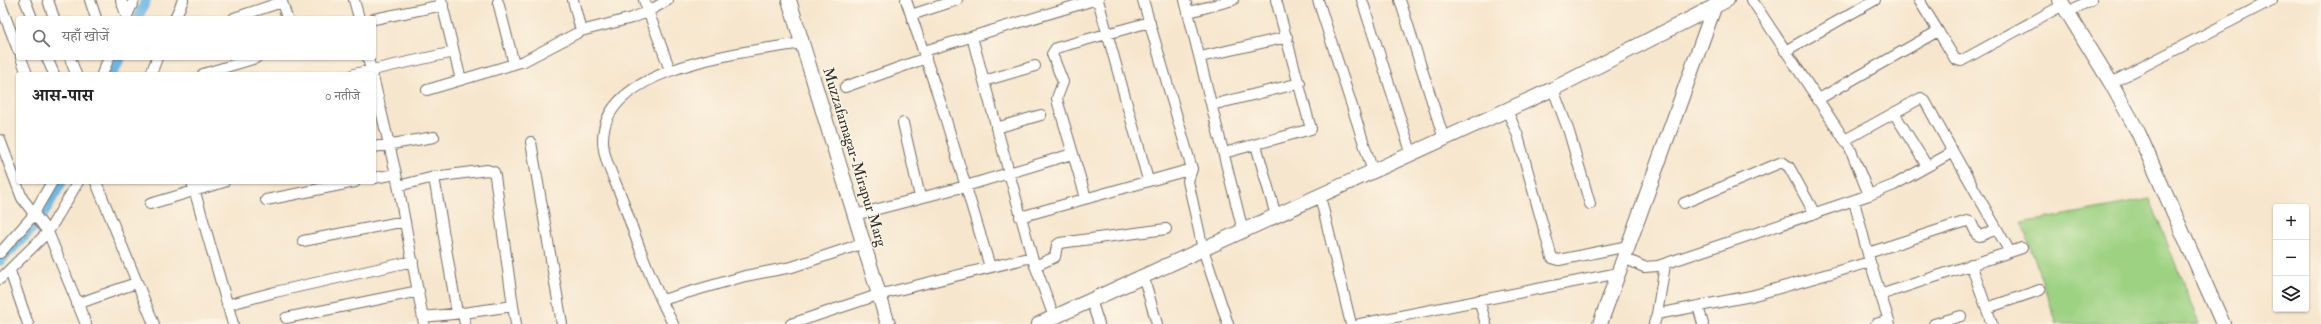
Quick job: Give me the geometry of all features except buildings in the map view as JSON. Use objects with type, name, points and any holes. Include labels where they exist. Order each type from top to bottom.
[{"type":"main road","name":"Muzzafarnagar-Mirapur Marg","points":[[788,0],[888,324]]},
{"type":"main road","points":[[1039,324],[1143,275],[1203,250],[1412,155],[1553,89],[1721,2]]},
{"type":"main road","points":[[1600,324],[1721,2]]},
{"type":"main road","points":[[2067,5],[2145,129],[2232,324]]},
{"type":"main road","points":[[2115,81],[2223,324]]},
{"type":"street","points":[[25,0],[31,16]]},
{"type":"street","points":[[48,0],[53,16]]},
{"type":"street","points":[[90,0],[95,16]]},
{"type":"street","points":[[121,0],[126,16]]},
{"type":"street","points":[[126,16],[134,0]]},
{"type":"street","points":[[176,16],[183,0]]},
{"type":"street","points":[[354,0],[358,16]]},
{"type":"street","points":[[573,0],[581,31]]},
{"type":"street","points":[[644,0],[647,12],[670,70]]},
{"type":"street","points":[[427,90],[514,64],[547,50],[581,31],[647,12],[668,0]]},
{"type":"street","points":[[906,0],[925,55],[990,267]]},
{"type":"street","points":[[910,15],[957,0]]},
{"type":"street","points":[[845,87],[972,37],[1094,0]]},
{"type":"street","points":[[1098,0],[1148,180]]},
{"type":"street","points":[[1143,0],[1192,169],[1188,181],[1203,250],[1228,324]]},
{"type":"street","points":[[1186,0],[1243,231]]},
{"type":"street","points":[[1188,12],[1233,0]]},
{"type":"street","points":[[1224,153],[1311,129],[1300,83],[1276,0]]},
{"type":"street","points":[[1318,0],[1373,172]]},
{"type":"street","points":[[1362,0],[1412,155]]},
{"type":"street","points":[[1400,0],[1444,139]]},
{"type":"street","points":[[1752,0],[1845,140],[1853,155],[1869,195]]},
{"type":"street","points":[[1785,51],[1875,0]]},
{"type":"street","points":[[1919,0],[1955,59],[1961,61],[2067,5],[2092,0]]},
{"type":"street","points":[[2115,81],[2272,0]]},
{"type":"street","points":[[240,16],[282,1],[286,16]]},
{"type":"street","points":[[498,2],[514,64]]},
{"type":"street","points":[[0,3],[16,45]]},
{"type":"street","points":[[376,19],[442,3],[461,80]]},
{"type":"street","points":[[1086,198],[1058,103],[1057,98],[1063,82],[1052,54],[1056,48],[1108,35],[1150,22]]},
{"type":"street","points":[[1817,100],[1938,31]]},
{"type":"street","points":[[972,37],[1020,218],[1033,262],[1054,317]]},
{"type":"street","points":[[1200,57],[1287,37]]},
{"type":"street","points":[[674,324],[640,251],[603,142],[606,125],[615,106],[638,86],[670,70],[694,63],[802,43]]},
{"type":"street","points":[[369,60],[372,72],[454,52]]},
{"type":"street","points":[[22,60],[26,72]]},
{"type":"street","points":[[48,60],[53,72]]},
{"type":"street","points":[[71,60],[75,72]]},
{"type":"street","points":[[103,72],[108,60]]},
{"type":"street","points":[[210,72],[249,60]]},
{"type":"street","points":[[984,81],[1035,66]]},
{"type":"street","points":[[1212,105],[1300,83]]},
{"type":"street","points":[[1553,89],[1569,132],[1590,204]]},
{"type":"street","points":[[376,90],[396,174],[419,291],[423,320],[460,313],[513,306]]},
{"type":"street","points":[[1845,140],[1918,98],[1923,98],[2010,252]]},
{"type":"street","points":[[1507,110],[1518,136],[1552,258],[1559,260],[1626,252],[1644,266],[1665,264],[1854,201],[1894,185],[1953,152]]},
{"type":"street","points":[[1894,113],[1927,166]]},
{"type":"street","points":[[996,128],[1041,115]]},
{"type":"street","points":[[903,123],[920,197]]},
{"type":"street","points":[[376,147],[434,137]]},
{"type":"street","points":[[0,140],[16,182]]},
{"type":"street","points":[[531,142],[562,324]]},
{"type":"street","points":[[1256,145],[1276,216]]},
{"type":"street","points":[[855,215],[966,186],[1008,172],[1072,154]]},
{"type":"street","points":[[1684,203],[1782,162],[1789,167],[1815,214]]},
{"type":"street","points":[[1020,218],[1148,180],[1192,169]]},
{"type":"street","points":[[398,186],[434,177],[487,170],[494,172],[516,324]]},
{"type":"street","points":[[376,178],[396,174]]},
{"type":"street","points":[[434,177],[460,313],[465,324]]},
{"type":"street","points":[[17,184],[22,198],[33,214],[40,219],[48,232],[86,324]]},
{"type":"street","points":[[0,253],[8,246],[33,214],[51,184]]},
{"type":"street","points":[[0,279],[10,271],[48,232],[77,184]]},
{"type":"street","points":[[97,184],[154,324]]},
{"type":"street","points":[[150,204],[193,186],[208,184]]},
{"type":"street","points":[[266,200],[320,185],[332,184]]},
{"type":"street","points":[[193,186],[233,324]]},
{"type":"street","points":[[1320,196],[1351,324]]},
{"type":"street","points":[[1854,201],[1880,295],[1890,322],[1876,324]]},
{"type":"street","points":[[1657,314],[1751,296],[1869,257],[1967,220],[1972,222],[1977,235],[1980,236],[1997,229]]},
{"type":"street","points":[[303,241],[405,221]]},
{"type":"street","points":[[791,324],[878,294],[990,267],[1033,262],[1055,257],[1057,245],[1060,243],[1166,229]]},
{"type":"street","points":[[662,300],[728,280],[792,267],[864,244]]},
{"type":"street","points":[[1880,295],[2022,248]]},
{"type":"street","points":[[227,305],[275,292],[413,261]]},
{"type":"street","points":[[1654,324],[1665,264]]},
{"type":"street","points":[[1971,264],[1992,324]]},
{"type":"street","points":[[10,271],[28,324]]},
{"type":"street","points":[[1360,324],[1619,273]]},
{"type":"street","points":[[1143,275],[1157,324]]},
{"type":"street","points":[[77,304],[136,283]]},
{"type":"street","points":[[1987,308],[2040,290]]},
{"type":"street","points":[[286,318],[419,291]]},
{"type":"street","points":[[1091,300],[1099,324]]},
{"type":"street","points":[[1479,300],[1486,324]]},
{"type":"street","points":[[1698,306],[1703,324]]},
{"type":"street","points":[[1934,324],[1960,316]]},
{"type":"green space","points":[[2150,199],[2199,324],[2057,324],[2022,223]]},
{"type":"waterway","points":[[139,16],[146,0]]},
{"type":"waterway","points":[[114,72],[119,60]]},
{"type":"waterway","points":[[0,261],[37,224],[61,184]]}]
